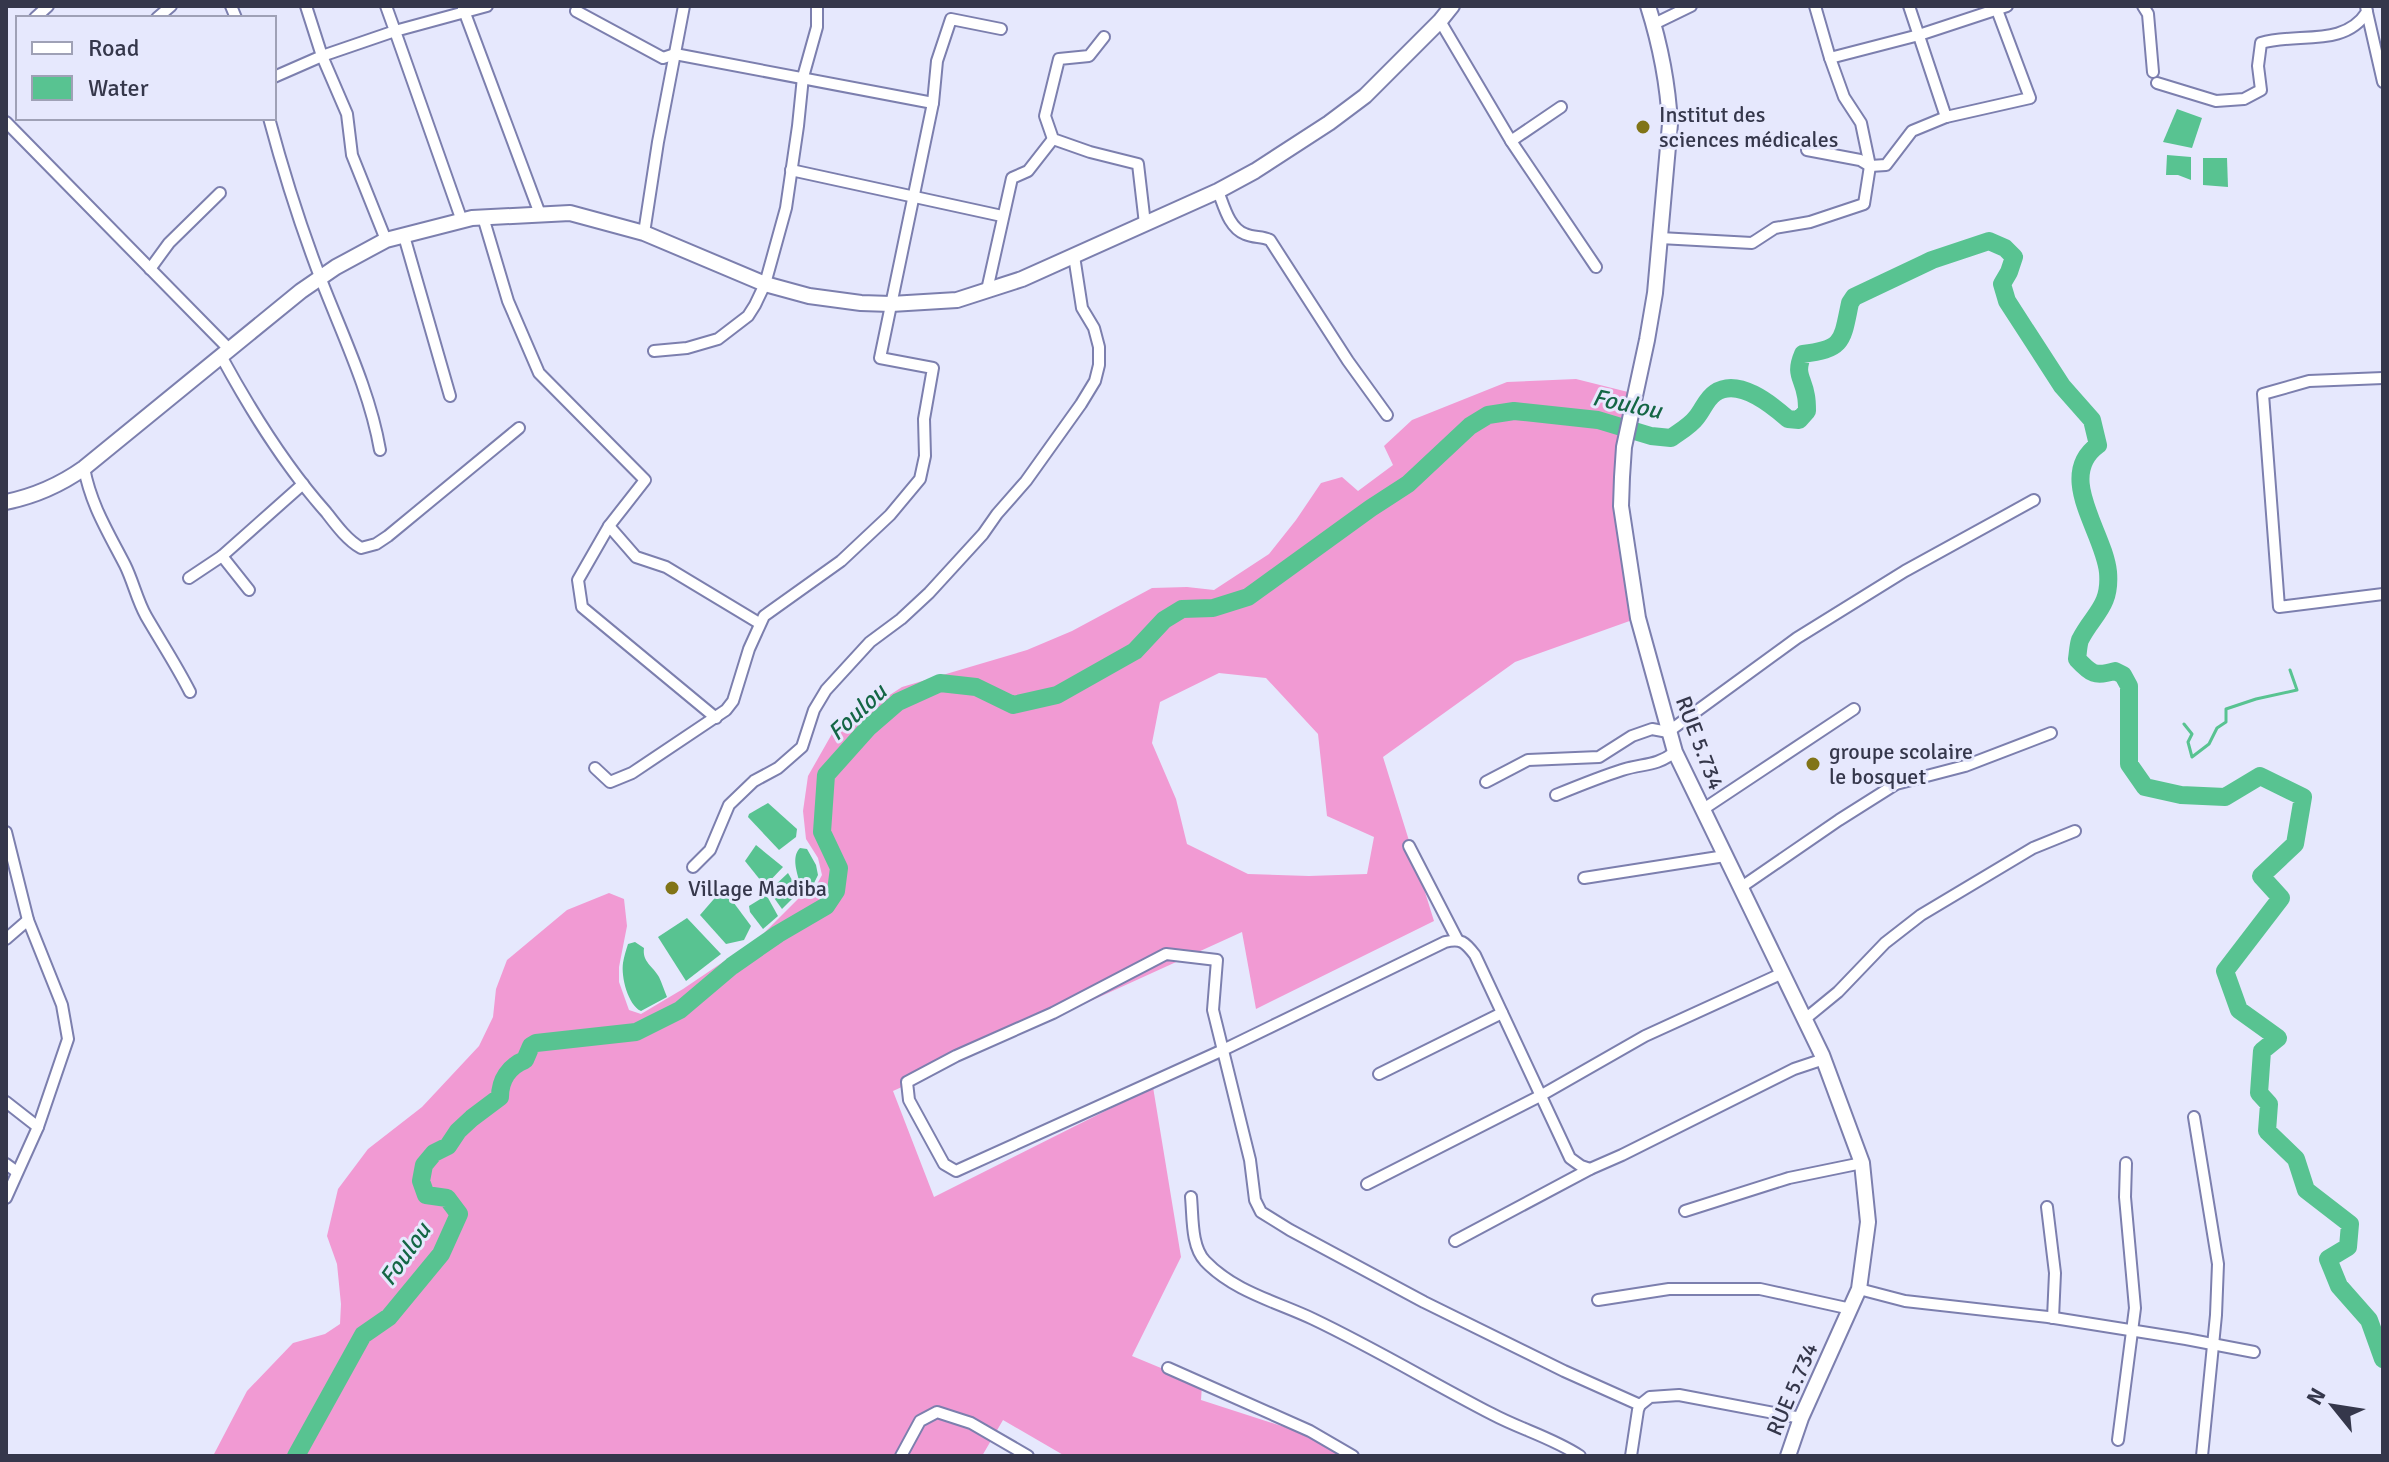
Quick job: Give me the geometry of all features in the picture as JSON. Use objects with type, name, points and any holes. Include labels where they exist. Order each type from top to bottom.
[{"type":"street","points":[[306,6],[322,56],[347,114],[352,155],[386,240]]},
{"type":"street","points":[[386,6],[462,221]]},
{"type":"street","points":[[276,76],[322,56],[395,31],[463,9],[487,6]]},
{"type":"street","points":[[644,233],[684,6]]},
{"type":"street","points":[[654,351],[687,348],[718,339],[748,316],[765,284],[786,208],[803,77],[817,27],[817,6]]},
{"type":"street","points":[[6,502],[61,484],[320,277],[386,240],[483,217],[570,213],[644,233],[765,284],[809,296],[891,304],[957,300],[1022,279],[1218,191],[1295,146],[1365,96],[1452,6]]},
{"type":"street","name":"RUE 5.734","points":[[1648,6],[1668,98],[1670,124],[1647,340],[1624,447],[1621,506],[1638,618],[1675,752],[1824,1059],[1862,1163],[1868,1222],[1859,1289],[1801,1418],[1788,1456]]},
{"type":"street","points":[[1654,24],[1691,6]]},
{"type":"street","points":[[1660,238],[1752,243],[1775,228],[1810,222],[1864,204],[1870,166],[1861,123],[1844,97],[1815,6]]},
{"type":"street","points":[[1909,6],[1946,117]]},
{"type":"street","points":[[2143,6],[2148,14],[2155,77],[2216,101],[2244,99],[2261,90],[2258,66],[2261,43],[2346,33],[2360,24],[2366,9]]},
{"type":"street","points":[[1807,150],[1860,160],[1870,166],[1886,165],[1912,131],[1946,117],[2030,98],[2002,8],[1919,35],[1830,58]]},
{"type":"street","points":[[463,9],[540,214]]},
{"type":"street","points":[[2366,9],[2383,82]]},
{"type":"street","points":[[576,11],[663,58],[675,54],[933,103]]},
{"type":"street","points":[[595,768],[606,780],[617,780],[716,718],[733,701],[764,616],[841,561],[890,515],[920,479],[925,456],[924,419],[933,368],[880,358],[933,103],[937,61],[951,19],[1001,29]]},
{"type":"street","points":[[1440,21],[1511,141],[1596,267]]},
{"type":"street","points":[[1053,139],[1045,116],[1059,59],[1089,56],[1104,37]]},
{"type":"street","points":[[1511,141],[1561,107]]},
{"type":"street","points":[[270,120],[292,200],[376,426],[380,450]]},
{"type":"street","points":[[6,122],[150,269],[224,352],[251,412],[303,484],[356,545],[367,548],[388,536],[519,428]]},
{"type":"street","points":[[1053,139],[1138,164],[1145,224]]},
{"type":"street","points":[[987,290],[1012,178],[1028,171],[1053,139]]},
{"type":"street","points":[[791,170],[1002,216]]},
{"type":"street","points":[[1218,191],[1238,230],[1248,236],[1270,240],[1348,361],[1387,415]]},
{"type":"street","points":[[150,269],[169,243],[220,193]]},
{"type":"street","points":[[483,217],[508,301],[539,373],[645,480],[609,526],[578,580],[582,607],[716,718]]},
{"type":"street","points":[[404,236],[450,396]]},
{"type":"street","points":[[693,867],[710,850],[729,805],[754,781],[778,768],[802,747],[814,710],[826,690],[870,642],[929,593],[983,534],[1026,481],[1081,404],[1095,381],[1099,347],[1094,328],[1082,308],[1074,256]]},
{"type":"street","points":[[2383,378],[2309,381],[2263,394],[2279,607],[2383,594]]},
{"type":"street","points":[[84,468],[99,519],[127,568],[145,614],[190,692]]},
{"type":"street","points":[[189,578],[222,556],[303,484]]},
{"type":"street","points":[[1486,782],[1528,760],[1599,757],[1632,736],[1652,729],[1668,732],[1797,638],[1905,571],[2034,500]]},
{"type":"street","points":[[609,526],[636,557],[666,567],[759,623]]},
{"type":"street","points":[[222,556],[249,590]]},
{"type":"street","points":[[1702,810],[1854,709]]},
{"type":"street","points":[[1740,888],[1896,784],[1965,766],[2051,733]]},
{"type":"street","points":[[1556,795],[1621,770],[1658,763],[1675,752]]},
{"type":"street","points":[[1805,1019],[1838,992],[1885,943],[1921,915],[2033,848],[2075,831]]},
{"type":"street","points":[[6,832],[28,920],[62,1005],[68,1039],[38,1127],[6,1198]]},
{"type":"street","points":[[1409,846],[1457,939]]},
{"type":"street","points":[[1584,878],[1725,856]]},
{"type":"street","points":[[6,939],[28,920]]},
{"type":"street","points":[[1590,1169],[1570,1158],[1475,955],[1464,942],[1457,939],[1445,942],[1223,1050],[956,1171],[944,1164],[909,1100],[907,1082],[956,1056],[1053,1013],[1166,954],[1217,960],[1213,1010],[1223,1050],[1250,1160],[1255,1200],[1261,1212],[1411,1295],[1640,1405]]},
{"type":"street","points":[[1367,1184],[1540,1096],[1645,1036],[1783,973]]},
{"type":"street","points":[[1379,1074],[1502,1013]]},
{"type":"street","points":[[1455,1241],[1590,1169],[1794,1069],[1824,1059]]},
{"type":"street","points":[[6,1102],[38,1127]]},
{"type":"street","points":[[2194,1117],[2218,1264],[2202,1456]]},
{"type":"street","points":[[1685,1211],[1789,1178],[1862,1163]]},
{"type":"street","points":[[2118,1440],[2133,1331],[2135,1289],[2125,1197],[2126,1163]]},
{"type":"street","points":[[6,1164],[17,1172]]},
{"type":"street","points":[[1191,1197],[1197,1247],[1204,1261],[1225,1277],[1316,1321],[1517,1427],[1580,1456]]},
{"type":"street","points":[[2047,1207],[2055,1273],[2053,1318]]},
{"type":"street","points":[[1598,1300],[1669,1289],[1760,1289],[1851,1309]]},
{"type":"street","points":[[1859,1289],[1905,1301],[2053,1318],[2254,1352]]},
{"type":"street","points":[[1168,1368],[1310,1431],[1353,1456]]},
{"type":"street","points":[[1631,1456],[1640,1405],[1650,1397],[1679,1395],[1801,1418]]},
{"type":"street","points":[[901,1456],[920,1421],[937,1412],[971,1423],[1028,1456]]},
{"type":"shaded area","points":[[1576,379],[1636,394],[1622,477],[1638,618],[1515,662],[1383,757],[1434,921],[1256,1009],[1242,932],[893,1091],[934,1197],[1153,1087],[1181,1257],[1132,1356],[1202,1385],[1201,1400],[1322,1439],[1349,1456],[1065,1456],[1003,1420],[982,1456],[213,1456],[247,1391],[293,1343],[325,1334],[340,1324],[337,1264],[327,1236],[338,1189],[368,1149],[422,1107],[479,1046],[493,1017],[496,989],[507,960],[567,910],[609,893],[624,899],[627,926],[619,982],[629,1010],[641,1014],[760,937],[801,896],[816,886],[822,875],[818,858],[806,839],[803,811],[808,776],[833,732],[902,687],[1027,650],[1072,631],[1152,588],[1214,590],[1269,554],[1321,483],[1342,477],[1358,491],[1393,465],[1384,446],[1412,420],[1507,382]],"holes":[[[1219,673],[1266,678],[1318,734],[1327,816],[1374,837],[1367,874],[1248,874],[1187,844],[1176,799],[1152,743],[1160,702]]]},
{"type":"water","points":[[2177,109],[2202,118],[2192,148],[2163,142]]},
{"type":"water","points":[[2167,155],[2191,157],[2191,180],[2166,175]]},
{"type":"water","points":[[2203,158],[2227,158],[2228,187],[2203,185]]},
{"type":"water","points":[[768,803],[797,829],[796,837],[779,850],[748,817]]},
{"type":"water","points":[[756,845],[783,867],[765,886],[745,861]]},
{"type":"water","points":[[800,848],[807,849],[816,865],[818,875],[813,885],[799,880],[795,859]]},
{"type":"water","points":[[788,873],[799,892],[782,909],[771,889]]},
{"type":"water","points":[[725,891],[751,926],[744,940],[726,944],[700,915],[720,892]]},
{"type":"water","points":[[765,896],[778,916],[763,929],[749,906]]},
{"type":"water","points":[[687,918],[721,954],[686,981],[658,937]]},
{"type":"water","points":[[635,942],[644,948],[646,960],[659,977],[667,997],[641,1011],[632,1003],[623,976],[628,944]]},
{"type":"waterway","name":"Foulou","points":[[296,1456],[363,1335],[389,1317],[441,1254],[459,1214],[447,1198],[426,1195],[421,1181],[424,1165],[434,1153],[448,1146],[472,1118],[500,1097],[506,1074],[525,1060],[531,1046],[636,1032],[680,1010],[732,966],[826,906],[836,891],[839,868],[822,832],[826,775],[868,728],[898,702],[940,683],[976,687],[1013,705],[1057,695],[1135,651],[1164,620],[1182,609],[1213,608],[1248,597],[1408,484],[1470,426],[1488,415],[1514,411],[1598,420],[1651,436],[1671,438],[1694,421],[1712,395],[1734,388],[1754,394],[1788,419],[1799,420],[1807,411],[1799,372],[1803,354],[1827,349],[1839,341],[1854,297],[1932,260],[1989,241],[2005,248],[2014,257],[2002,284],[2007,301],[2062,386],[2092,420],[2098,445],[2086,458],[2081,472],[2081,488],[2105,556],[2108,584],[2104,602],[2080,640],[2077,659],[2094,673],[2115,671],[2123,675],[2129,686],[2129,764],[2145,787],[2181,795],[2225,797],[2260,776],[2303,797],[2295,844],[2261,876],[2281,898],[2225,971],[2239,1010],[2278,1038],[2262,1051],[2259,1093],[2269,1104],[2267,1131],[2296,1159],[2306,1190],[2350,1224],[2348,1247],[2328,1259],[2339,1286],[2369,1320],[2383,1359]]},
{"type":"waterway","points":[[2184,724],[2192,734],[2188,742],[2192,757],[2209,744],[2217,728],[2226,722],[2226,709],[2297,690],[2290,670]]},
{"type":"place","name":"Institut des sciences médicales","points":[[1643,127]]},
{"type":"place","name":"groupe scolaire le bosquet","points":[[1813,764]]},
{"type":"place","name":"Village Madiba","points":[[672,888]]}]
